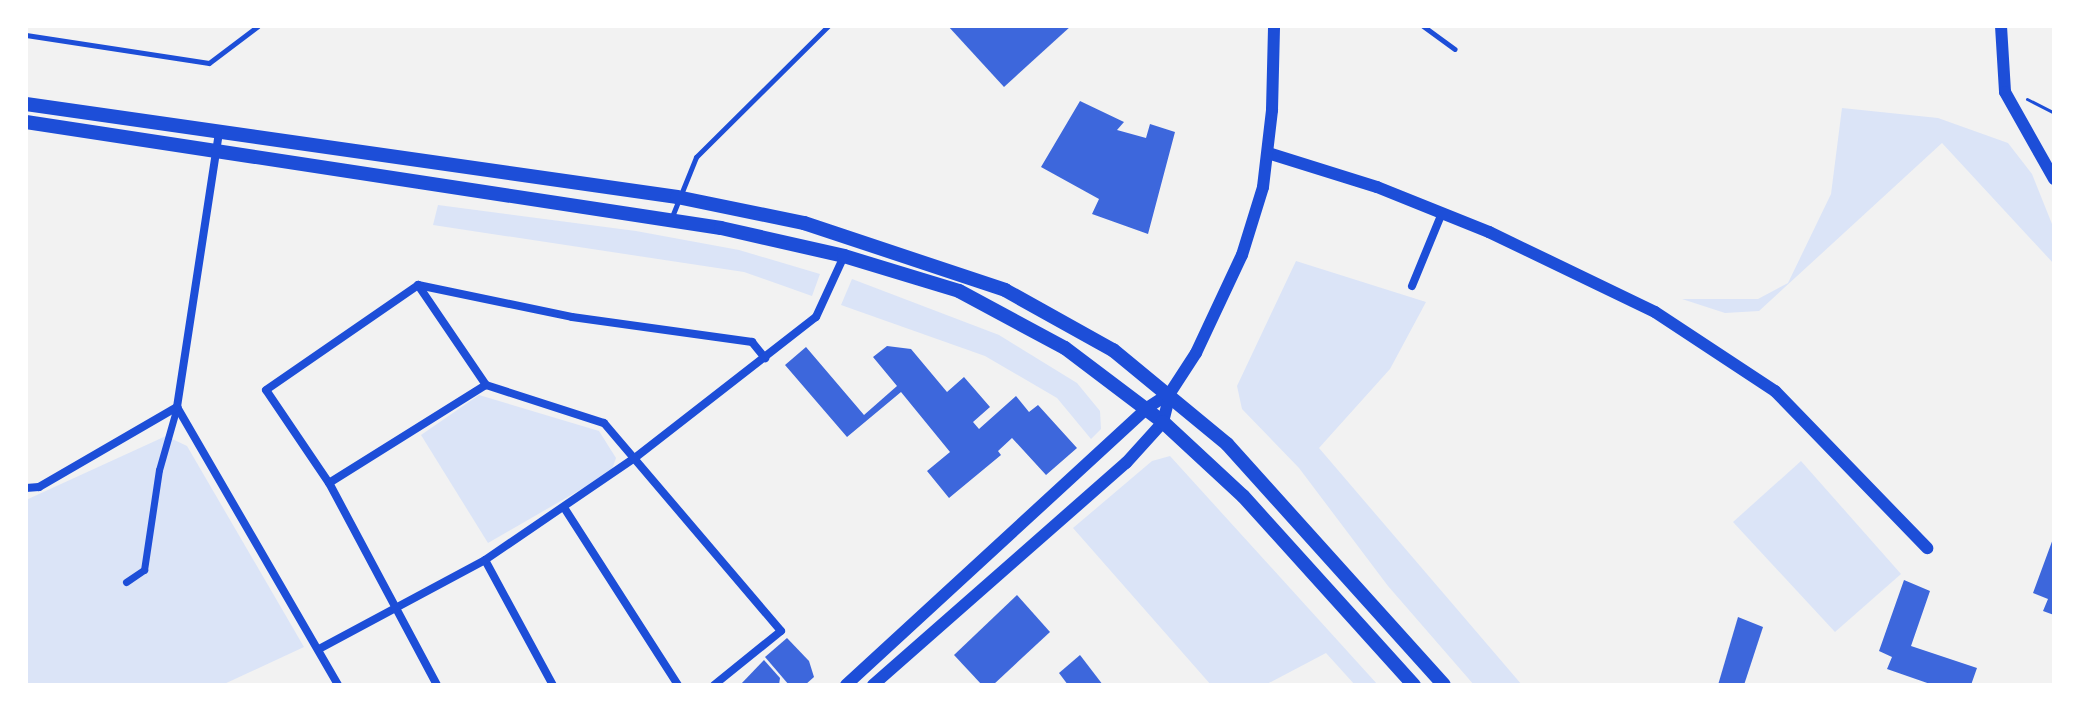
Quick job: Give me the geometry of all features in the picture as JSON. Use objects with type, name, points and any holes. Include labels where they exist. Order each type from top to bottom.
[{"type":"main road","points":[[26,104],[677,197],[804,223],[950,268],[1056,315],[1170,393],[1276,495],[1444,685]]},
{"type":"main road","points":[[26,122],[671,220],[844,256],[959,291],[1012,317],[1147,408],[1243,496],[1414,685]]},
{"type":"street","points":[[873,685],[1126,463],[1163,422],[1170,393],[1196,353],[1242,255],[1268,153],[1274,26]]},
{"type":"street","points":[[2001,26],[2005,92],[2054,179]]},
{"type":"street","points":[[126,582],[144,570],[159,470],[177,407],[219,133]]},
{"type":"street","points":[[2043,160],[2054,150]]},
{"type":"street","points":[[1268,153],[1442,213],[1655,312],[1775,391],[1927,548]]},
{"type":"street","points":[[1412,286],[1442,213]]},
{"type":"street","points":[[319,649],[485,560],[565,509],[636,457],[816,317],[844,256]]},
{"type":"street","points":[[437,685],[329,483],[266,390],[418,285],[572,317],[752,342],[765,358]]},
{"type":"street","points":[[418,285],[486,385],[604,423],[781,631],[714,685]]},
{"type":"street","points":[[329,483],[486,385]]},
{"type":"street","points":[[846,685],[1147,408],[1170,393]]},
{"type":"street","points":[[26,488],[39,487],[177,407]]},
{"type":"street","points":[[177,407],[338,685]]},
{"type":"street","points":[[565,509],[678,685]]},
{"type":"street","points":[[485,560],[553,685]]},
{"type":"lane","points":[[26,35],[209,63],[258,26]]},
{"type":"lane","points":[[671,220],[677,197],[696,157],[828,26]]},
{"type":"lane","points":[[1423,26],[1455,49]]},
{"type":"path","points":[[2022,90],[2034,106],[2054,113]]},
{"type":"shaded area","points":[[1842,108],[1938,118],[2008,143],[2032,174],[2054,229],[2054,264],[1942,143],[1759,311],[1725,313],[1682,299],[1758,299],[1788,283],[1831,194]]},
{"type":"shaded area","points":[[438,205],[636,231],[739,250],[820,274],[812,296],[744,272],[433,225]]},
{"type":"shaded area","points":[[1296,261],[1426,302],[1390,369],[1319,448],[1522,685],[1474,685],[1388,586],[1299,468],[1242,409],[1237,386]]},
{"type":"shaded area","points":[[852,279],[999,335],[1077,383],[1100,411],[1101,429],[1091,439],[1057,398],[985,356],[841,305]]},
{"type":"shaded area","points":[[479,395],[599,431],[616,458],[611,472],[488,543],[421,435]]},
{"type":"shaded area","points":[[166,436],[187,446],[304,647],[222,685],[26,685],[26,500]]},
{"type":"shaded area","points":[[1170,456],[1378,685],[1355,685],[1326,653],[1265,685],[1211,685],[1073,528],[1152,461]]},
{"type":"shaded area","points":[[1801,461],[1901,574],[1835,632],[1733,522]]},
{"type":"building","points":[[948,26],[1071,26],[1004,87]]},
{"type":"building","points":[[1080,101],[1124,122],[1117,130],[1146,138],[1150,124],[1175,132],[1148,234],[1092,214],[1099,199],[1041,167]]},
{"type":"building","points":[[887,346],[911,349],[947,392],[964,377],[990,407],[973,422],[979,429],[1016,396],[1029,412],[1038,405],[1077,448],[1046,475],[1012,438],[998,451],[1001,455],[949,498],[927,471],[950,452],[901,392],[847,437],[785,365],[806,347],[864,415],[897,386],[873,357]]},
{"type":"building","points":[[2054,536],[2054,615],[2043,611],[2048,599],[2033,593]]},
{"type":"building","points":[[1904,580],[1930,591],[1911,646],[1977,668],[1971,685],[1933,685],[1887,669],[1892,657],[1879,651]]},
{"type":"building","points":[[1017,595],[1050,632],[993,685],[982,685],[954,655]]},
{"type":"building","points":[[1738,617],[1763,627],[1744,685],[1718,685]]},
{"type":"building","points":[[787,638],[809,661],[814,677],[805,685],[789,685],[765,657]]},
{"type":"building","points":[[1080,655],[1103,685],[1068,685],[1059,673]]},
{"type":"building","points":[[764,660],[780,678],[779,685],[740,685]]}]
